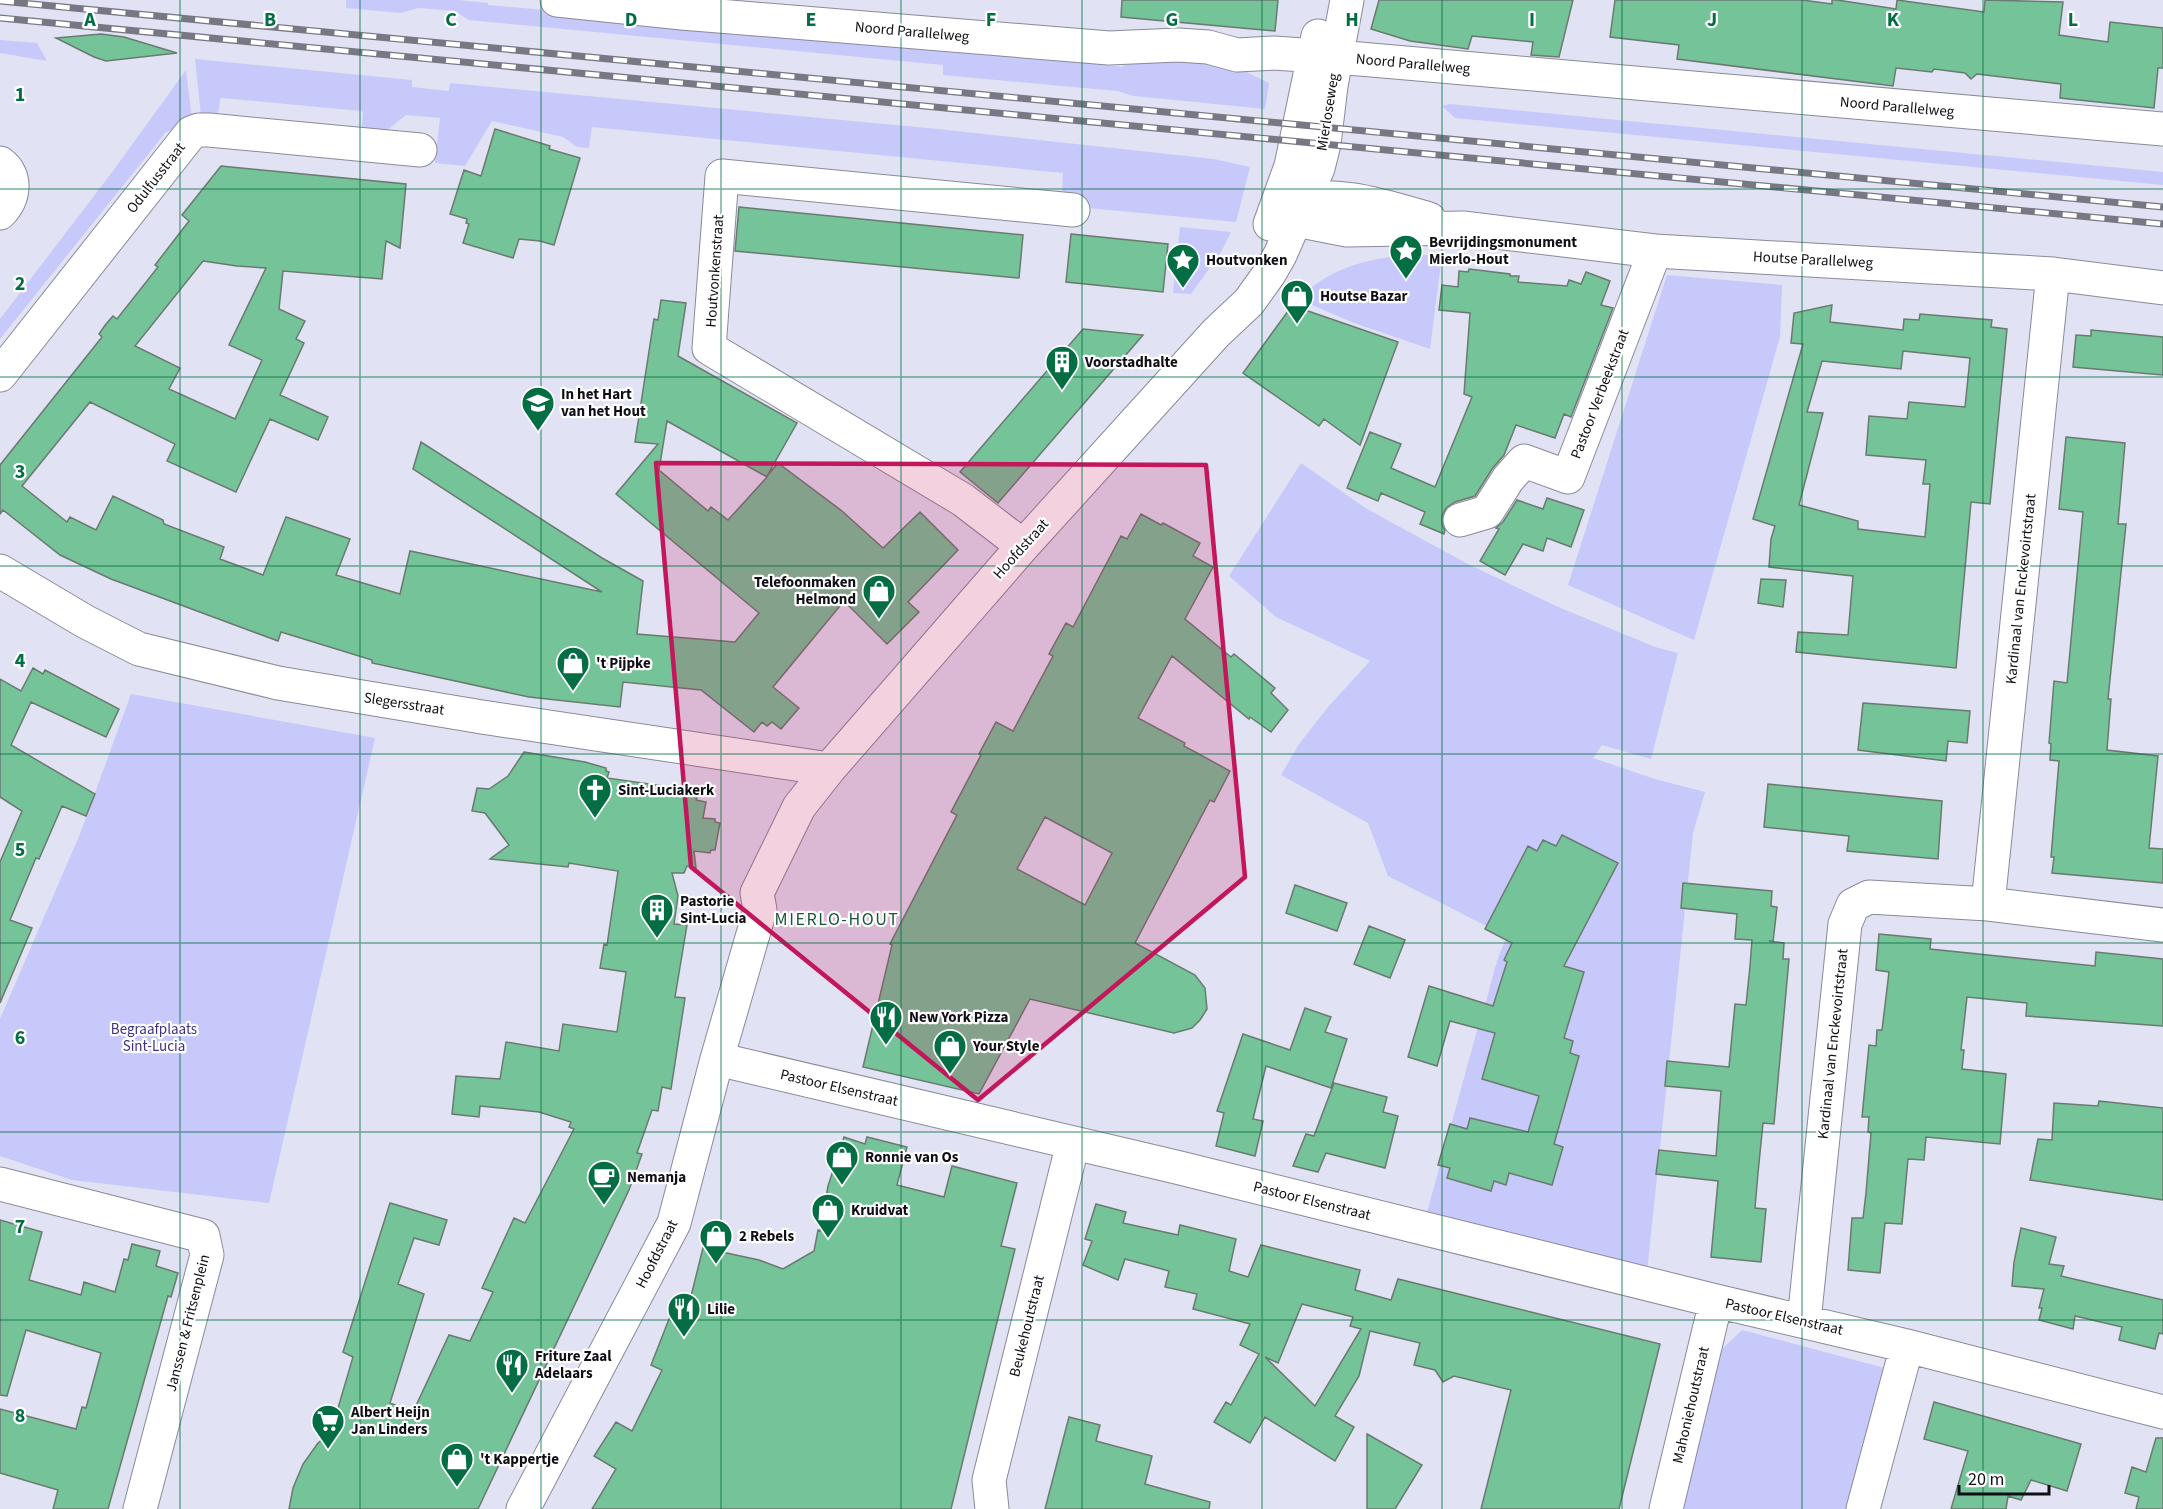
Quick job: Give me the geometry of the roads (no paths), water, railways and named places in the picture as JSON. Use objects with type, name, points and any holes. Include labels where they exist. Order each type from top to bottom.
[{"type":"street","name":"Noord Parallelweg","points":[[557,0],[694,14],[1109,48],[1178,45],[1208,47],[1237,55],[1274,53],[2163,129]]},
{"type":"street","name":"Mierloseweg","points":[[1324,0],[1325,58]]},
{"type":"street","name":"Mierloseweg","points":[[1293,207],[1291,166],[1307,84],[1325,58],[1347,0]]},
{"type":"street","name":"Odulfusstraat","points":[[0,375],[191,133],[209,130],[420,150]]},
{"type":"street","points":[[0,163],[10,174],[12,194],[8,204],[0,213]]},
{"type":"street","name":"Houtvonkenstraat","points":[[1023,546],[963,500],[709,348],[722,176],[1073,210]]},
{"type":"street","name":"Houtse Parallelweg","points":[[1293,207],[1359,200],[1463,228],[1655,251],[2053,274],[2163,288]]},
{"type":"street","name":"Hoofdstraat","points":[[523,1509],[674,1223],[717,1059],[760,910],[776,897],[816,812],[829,769],[1023,546],[1216,333],[1261,246],[1293,207]]},
{"type":"street","name":"Pastoor Verbeekstraat","points":[[1460,520],[1487,512],[1508,479],[1524,461],[1568,477],[1655,251]]},
{"type":"street","name":"Kardinaal van Enckevoirtstraat","points":[[1988,904],[2053,274]]},
{"type":"street","name":"Slegersstraat","points":[[0,572],[86,622],[139,649],[278,683],[482,717],[829,769]]},
{"type":"street","name":"Kardinaal van Enckevoirtstraat","points":[[1804,1321],[1845,924],[1853,904],[1869,897],[1988,904],[2163,924]]},
{"type":"street","name":"Pastoor Elsenstraat","points":[[717,1059],[1804,1321],[2163,1412]]},
{"type":"street","name":"Beukehoutstraat","points":[[992,1509],[989,1480],[1073,1143]]},
{"type":"street","name":"Janssen & Fritsenplein","points":[[0,1184],[203,1236],[207,1255],[140,1509]]},
{"type":"street","name":"Mahoniehoutstraat","points":[[1666,1509],[1716,1301]]},
{"type":"street","points":[[1863,1509],[1906,1346]]},
{"type":"railway","points":[[0,1],[2163,207]]},
{"type":"railway","points":[[0,18],[2163,224]]},
{"type":"place","name":"Bevrijdingsmonument Mierlo-Hout","points":[[1406,280]]},
{"type":"place","name":"Houtvonken","points":[[1183,289]]},
{"type":"place","name":"Houtse Bazar","points":[[1297,325]]},
{"type":"place","name":"Voorstadhalte","points":[[1062,391]]},
{"type":"place","name":"In het Hart van het Hout","points":[[538,432]]},
{"type":"place","name":"Telefoonmaken Helmond","points":[[879,620]]},
{"type":"place","name":"'t Pijpke","points":[[573,692]]},
{"type":"place","name":"Sint-Luciakerk","points":[[595,819]]},
{"type":"place","name":"Pastorie Sint-Lucia","points":[[657,939]]},
{"type":"place","name":"New York Pizza","points":[[886,1046]]},
{"type":"place","name":"Your Style","points":[[950,1075]]},
{"type":"place","name":"Ronnie van Os","points":[[842,1186]]},
{"type":"place","name":"Nemanja","points":[[604,1206]]},
{"type":"place","name":"Kruidvat","points":[[828,1239]]},
{"type":"place","name":"2 Rebels","points":[[716,1265]]},
{"type":"place","name":"Lilie","points":[[684,1338]]},
{"type":"place","name":"Friture Zaal Adelaars","points":[[512,1394]]},
{"type":"place","name":"Albert Heijn Jan Linders","points":[[328,1450]]},
{"type":"place","name":"'t Kappertje","points":[[457,1488]]},
{"type":"district","name":"MIERLO-HOUT","points":[[837,919]]},
{"type":"park label","name":"Begraafplaats Sint-Lucia","points":[[154,1038]]}]
